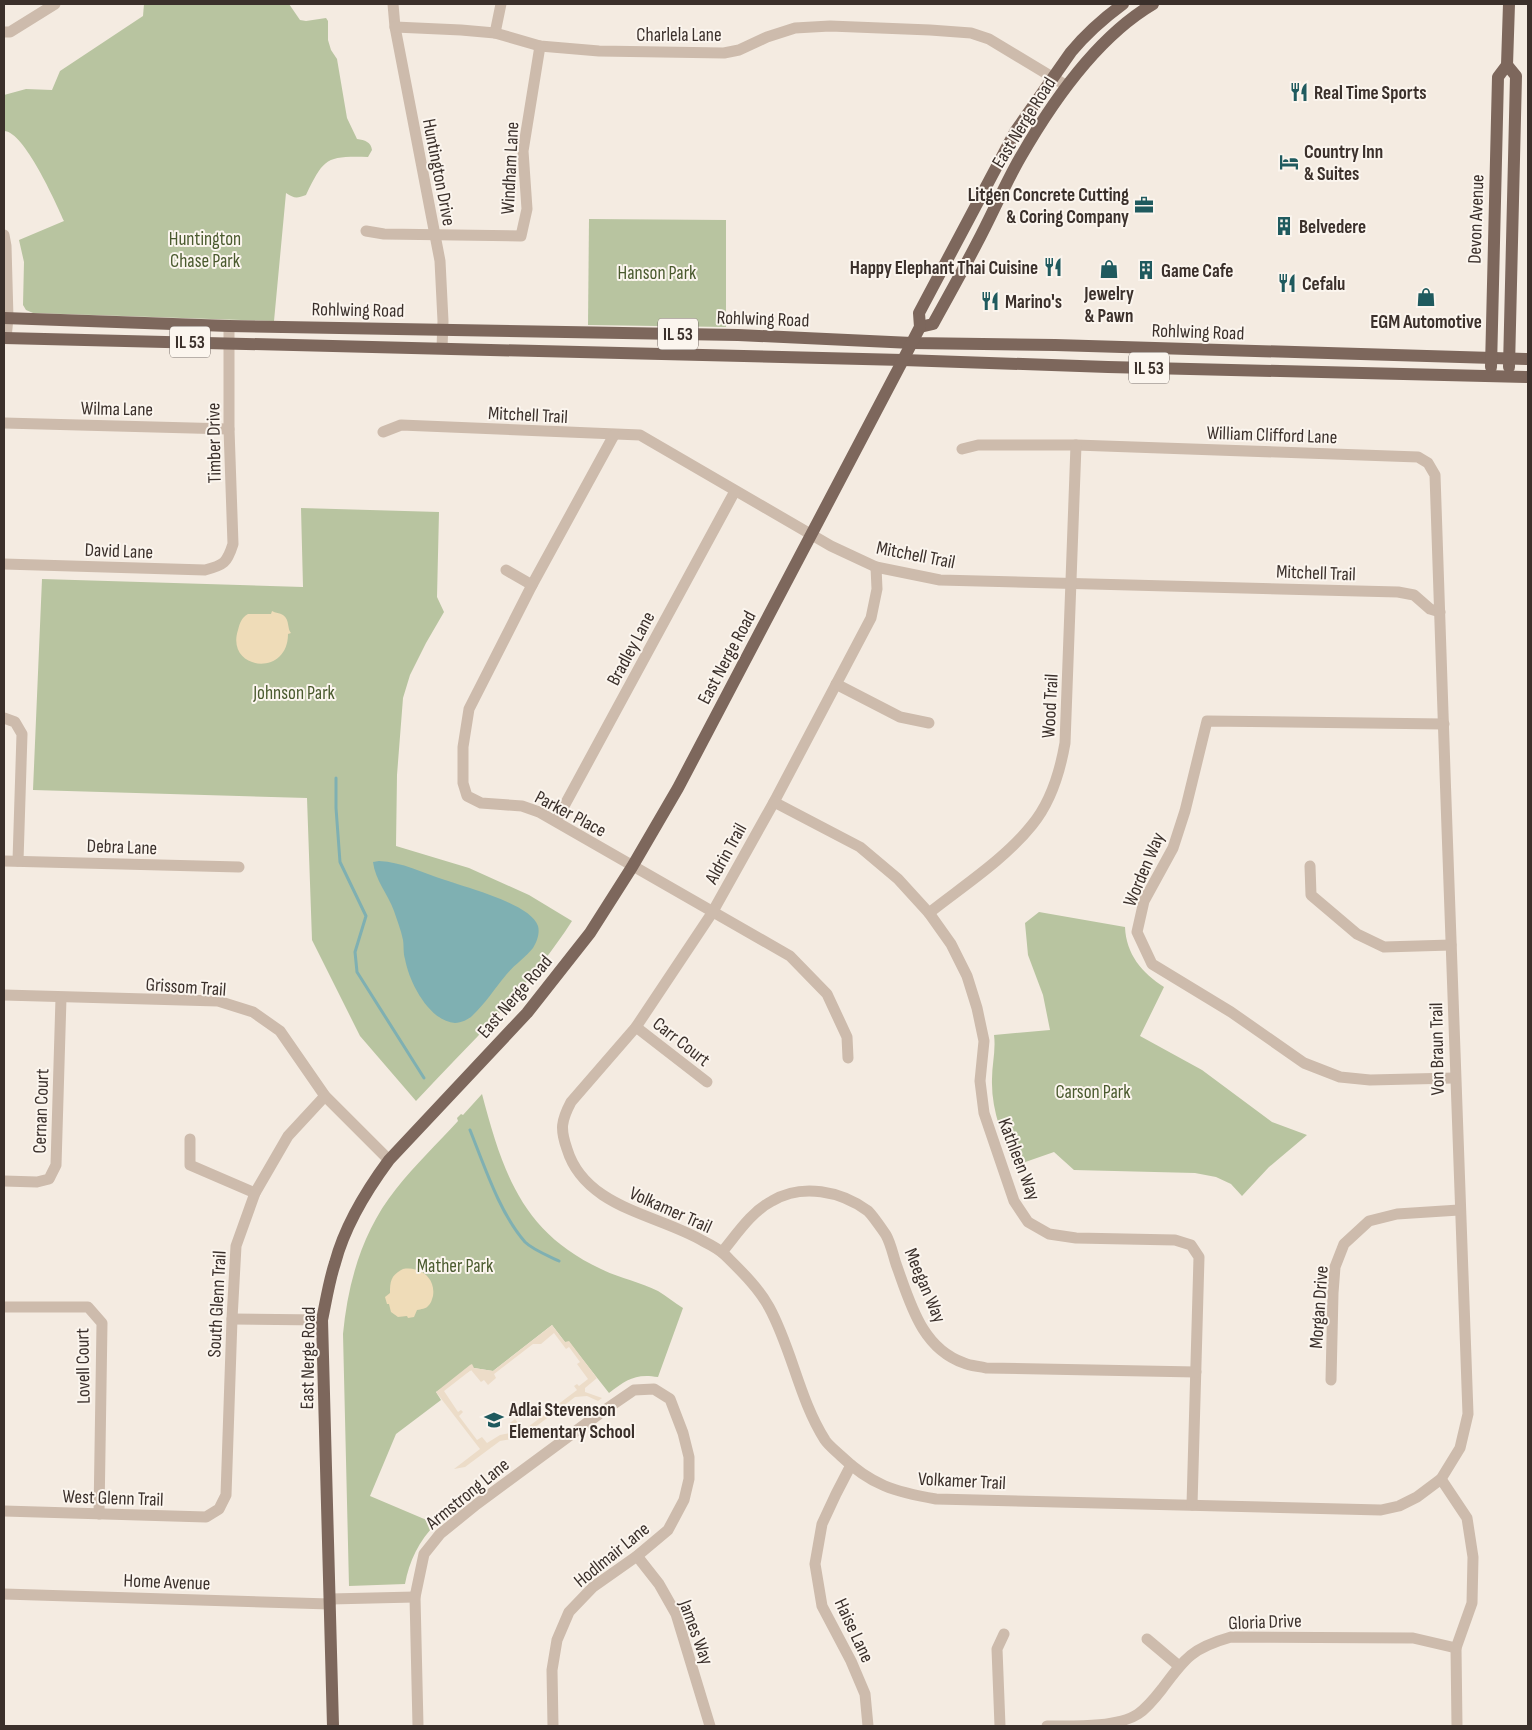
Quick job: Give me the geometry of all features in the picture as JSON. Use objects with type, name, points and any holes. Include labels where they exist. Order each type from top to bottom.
[{"type":"main road","name":"East Nerge Road","points":[[333,1726],[322,1320],[335,1262],[354,1213],[370,1185],[389,1160],[528,1012],[590,933],[632,867],[678,788],[912,343],[920,327],[919,313],[1015,132],[1052,77],[1081,40],[1110,13],[1123,4]]},
{"type":"main road","name":"East Nerge Road","points":[[920,327],[933,324],[977,243],[1019,159],[1067,86],[1104,44],[1153,4]]},
{"type":"main road","name":"Devon Avenue","points":[[1490,377],[1498,77],[1507,65],[1509,4]]},
{"type":"main road","name":"Devon Avenue","points":[[1507,65],[1516,76],[1509,377]]},
{"type":"main road","name":"Rohlwing Road","points":[[6,318],[229,326],[738,335],[912,343],[1065,345],[1491,359]]},
{"type":"main road","name":"Rohlwing Road","points":[[5,338],[903,360],[1490,377]]},
{"type":"main road","name":"IL 53","points":[[1491,359],[1528,360]]},
{"type":"main road","name":"IL 53","points":[[1490,377],[1528,377]]},
{"type":"street","points":[[4,32],[10,32],[56,4]]},
{"type":"street","name":"Huntington Drive","points":[[393,4],[395,26],[440,261],[442,348]]},
{"type":"street","points":[[495,34],[501,4]]},
{"type":"street","name":"Charlela Lane","points":[[395,26],[495,34],[540,46],[599,51],[724,53],[739,50],[767,37],[795,28],[829,26],[971,33],[989,39],[1067,86]]},
{"type":"street","name":"Windham Lane","points":[[434,235],[521,236],[526,209],[523,151],[540,46]]},
{"type":"street","points":[[366,231],[384,234],[434,235]]},
{"type":"street","points":[[4,235],[6,246],[5,338]]},
{"type":"street","name":"Timber Drive","points":[[229,326],[229,428],[233,544],[229,558]]},
{"type":"street","name":"Wilma Lane","points":[[4,423],[229,428]]},
{"type":"street","name":"Mitchell Trail","points":[[383,432],[401,425],[640,435],[831,546],[876,567],[940,580],[1398,592],[1414,595],[1430,609],[1440,612]]},
{"type":"street","name":"Parker Place","points":[[614,435],[532,585],[469,709],[463,747],[463,782],[467,796],[481,803],[522,806],[539,812],[712,913],[790,956],[826,994],[847,1037],[848,1058]]},
{"type":"street","name":"William Clifford Lane","points":[[962,449],[978,445],[1076,445],[1418,457],[1428,463],[1436,475],[1440,612]]},
{"type":"street","name":"Wood Trail","points":[[929,913],[1010,849],[1033,825],[1047,801],[1060,768],[1065,744],[1076,445]]},
{"type":"street","name":"Bradley Lane","points":[[556,821],[735,491]]},
{"type":"street","name":"David Lane","points":[[4,564],[205,570],[220,566],[229,558]]},
{"type":"street","name":"Aldrin Trail","points":[[562,1134],[563,1117],[571,1102],[636,1027],[712,913],[774,802],[871,618],[877,589],[876,567]]},
{"type":"street","points":[[506,570],[532,585]]},
{"type":"street","name":"Von Braun Trail","points":[[1440,612],[1454,1078],[1468,1414],[1460,1448],[1441,1479]]},
{"type":"street","points":[[836,684],[900,717],[929,723]]},
{"type":"street","points":[[4,718],[16,722],[22,734],[18,861]]},
{"type":"street","name":"Worden Way","points":[[1444,724],[1207,722],[1185,811],[1176,839],[1144,901],[1137,932],[1152,964],[1231,1012],[1304,1064],[1340,1077],[1370,1080],[1454,1078]]},
{"type":"street","name":"Kathleen Way","points":[[774,802],[860,847],[898,879],[929,913],[951,944],[967,976],[977,1008],[984,1041],[980,1081],[984,1113],[1014,1201],[1028,1222],[1049,1234],[1076,1238],[1175,1240],[1191,1245],[1199,1257],[1192,1505]]},
{"type":"street","name":"Debra Lane","points":[[4,860],[239,867]]},
{"type":"street","points":[[1310,866],[1311,895],[1357,934],[1384,947],[1451,945]]},
{"type":"street","name":"Grissom Trail","points":[[4,995],[218,1002],[252,1012],[280,1031],[325,1096],[389,1160]]},
{"type":"street","name":"Cernan Court","points":[[4,1181],[37,1182],[49,1180],[56,1165],[61,998]]},
{"type":"street","name":"Carr Court","points":[[636,1027],[707,1082]]},
{"type":"street","name":"South Glenn Trail","points":[[219,1509],[226,1495],[236,1246],[255,1193],[288,1136],[325,1096]]},
{"type":"street","name":"Volkamer Trail","points":[[562,1134],[569,1157],[585,1180],[610,1200],[634,1212],[694,1235],[722,1252],[748,1277],[769,1306],[787,1346],[810,1409],[826,1441],[851,1466],[880,1484],[903,1494],[936,1498],[1381,1510],[1398,1506],[1417,1497],[1441,1479]]},
{"type":"street","points":[[190,1139],[190,1165],[255,1193]]},
{"type":"street","name":"Meegan Way","points":[[722,1252],[751,1217],[772,1200],[798,1191],[823,1191],[846,1198],[869,1212],[887,1237],[916,1317],[928,1337],[944,1353],[964,1364],[986,1368],[1196,1372]]},
{"type":"street","name":"Morgan Drive","points":[[1331,1380],[1335,1267],[1344,1244],[1369,1221],[1397,1214],[1459,1210]]},
{"type":"street","name":"Lovell Court","points":[[4,1307],[88,1307],[102,1323],[99,1514]]},
{"type":"street","points":[[232,1319],[322,1320]]},
{"type":"street","name":"Hodlmair Lane","points":[[553,1726],[552,1670],[556,1640],[570,1612],[593,1587],[637,1556],[668,1530],[684,1500],[688,1479],[689,1456],[683,1433],[670,1399],[662,1392],[654,1389]]},
{"type":"street","name":"Armstrong Lane","points":[[418,1726],[415,1597],[424,1554],[440,1534],[477,1504],[599,1414],[634,1390],[654,1389]]},
{"type":"street","name":"Haise Lane","points":[[851,1466],[822,1524],[815,1564],[822,1606],[851,1661],[865,1694],[868,1726]]},
{"type":"street","points":[[1441,1479],[1467,1518],[1473,1558],[1472,1603],[1456,1648],[1457,1726]]},
{"type":"street","name":"West Glenn Trail","points":[[4,1511],[206,1517],[219,1509]]},
{"type":"street","name":"James Way","points":[[637,1556],[659,1584],[676,1614],[710,1726]]},
{"type":"street","name":"Home Avenue","points":[[4,1594],[330,1601],[415,1597]]},
{"type":"street","points":[[1000,1726],[997,1650],[1004,1634]]},
{"type":"street","name":"Gloria Drive","points":[[1047,1726],[1107,1725],[1137,1715],[1153,1700],[1179,1666],[1195,1650],[1212,1642],[1230,1637],[1413,1638],[1456,1648]]},
{"type":"street","points":[[1147,1639],[1179,1666]]},
{"type":"green space","name":"Huntington Chase Park","points":[[144,4],[289,4],[300,20],[326,18],[328,21],[328,40],[331,50],[337,59],[347,118],[357,139],[367,142],[372,150],[368,157],[343,157],[322,166],[306,195],[295,197],[286,193],[274,321],[33,313],[26,310],[23,305],[24,262],[19,240],[64,221],[30,155],[12,134],[4,131],[4,95],[26,89],[52,90],[60,71],[143,16]]},
{"type":"green space","name":"Hanson Park","points":[[589,219],[726,220],[726,327],[588,325]]},
{"type":"green space","name":"Johnson Park","points":[[301,508],[439,512],[437,597],[444,612],[410,675],[403,698],[397,775],[396,846],[469,868],[529,895],[572,921],[555,946],[518,992],[416,1101],[360,1036],[312,940],[307,798],[33,790],[42,579],[303,587]]},
{"type":"green space","name":"Carson Park","points":[[1039,912],[1125,927],[1128,946],[1137,962],[1149,976],[1164,987],[1140,1036],[1202,1070],[1272,1122],[1307,1135],[1269,1167],[1242,1196],[1231,1184],[1216,1177],[1195,1173],[1074,1170],[1054,1152],[1014,1166],[998,1124],[993,1102],[994,1035],[1050,1030],[1043,995],[1028,955],[1025,923]]},
{"type":"green space","name":"Mather Park","points":[[482,1094],[498,1149],[508,1174],[534,1218],[552,1237],[574,1254],[601,1269],[658,1291],[683,1308],[658,1377],[637,1377],[621,1384],[609,1393],[569,1342],[565,1342],[552,1325],[493,1371],[474,1368],[436,1392],[441,1400],[396,1434],[370,1496],[436,1524],[416,1552],[405,1584],[349,1586],[343,1334],[353,1276],[366,1239],[384,1205],[411,1171],[458,1121],[457,1118],[461,1114],[463,1115]]},
{"type":"sand","points":[[272,611],[285,617],[291,633],[288,634],[285,648],[278,658],[269,663],[258,664],[240,654],[236,643],[238,630],[241,621],[248,614],[271,614]]},
{"type":"sand","points":[[403,1269],[415,1269],[425,1274],[432,1283],[433,1289],[433,1296],[429,1305],[417,1310],[414,1317],[408,1318],[407,1316],[398,1317],[391,1312],[385,1297],[390,1293],[391,1282],[394,1276]]},
{"type":"shaded area","points":[[552,1325],[565,1342],[569,1341],[597,1378],[585,1388],[585,1392],[602,1398],[598,1401],[587,1396],[575,1397],[522,1437],[500,1441],[465,1467],[454,1469],[480,1449],[436,1392],[472,1364],[474,1368],[493,1371]],"holes":[[[554,1333],[566,1349],[569,1347],[580,1362],[577,1364],[588,1379],[579,1386],[577,1384],[574,1386],[577,1390],[528,1427],[521,1427],[515,1419],[510,1423],[510,1433],[500,1435],[487,1443],[482,1437],[477,1440],[459,1416],[463,1412],[461,1410],[458,1412],[444,1391],[471,1370],[481,1382],[484,1380],[488,1385],[496,1378],[494,1374],[533,1344],[541,1344]]]},
{"type":"water","points":[[379,861],[404,866],[496,897],[523,911],[533,918],[538,926],[538,937],[533,948],[509,971],[486,1001],[467,1020],[455,1023],[446,1021],[429,1008],[416,989],[407,968],[398,921],[374,869],[373,862]]},
{"type":"waterway","points":[[336,778],[340,862],[366,916],[355,952],[357,972],[424,1078]]},
{"type":"waterway","points":[[470,1130],[493,1189],[516,1231],[528,1245],[559,1261]]},
{"type":"place","name":"Real Time Sports","points":[[1299,92]]},
{"type":"place","name":"Country Inn & Suites","points":[[1289,162]]},
{"type":"place","name":"Litgen Concrete Cutting & Coring Company","points":[[1144,205]]},
{"type":"place","name":"Belvedere","points":[[1284,226]]},
{"type":"place","name":"Happy Elephant Thai Cuisine","points":[[1053,267]]},
{"type":"place","name":"Jewelry & Pawn","points":[[1109,269]]},
{"type":"place","name":"Game Cafe","points":[[1146,270]]},
{"type":"place","name":"Cefalu","points":[[1287,283]]},
{"type":"place","name":"EGM Automotive","points":[[1426,297]]},
{"type":"place","name":"Marino's","points":[[990,301]]},
{"type":"place","name":"Adlai Stevenson Elementary School","points":[[494,1420]]}]
